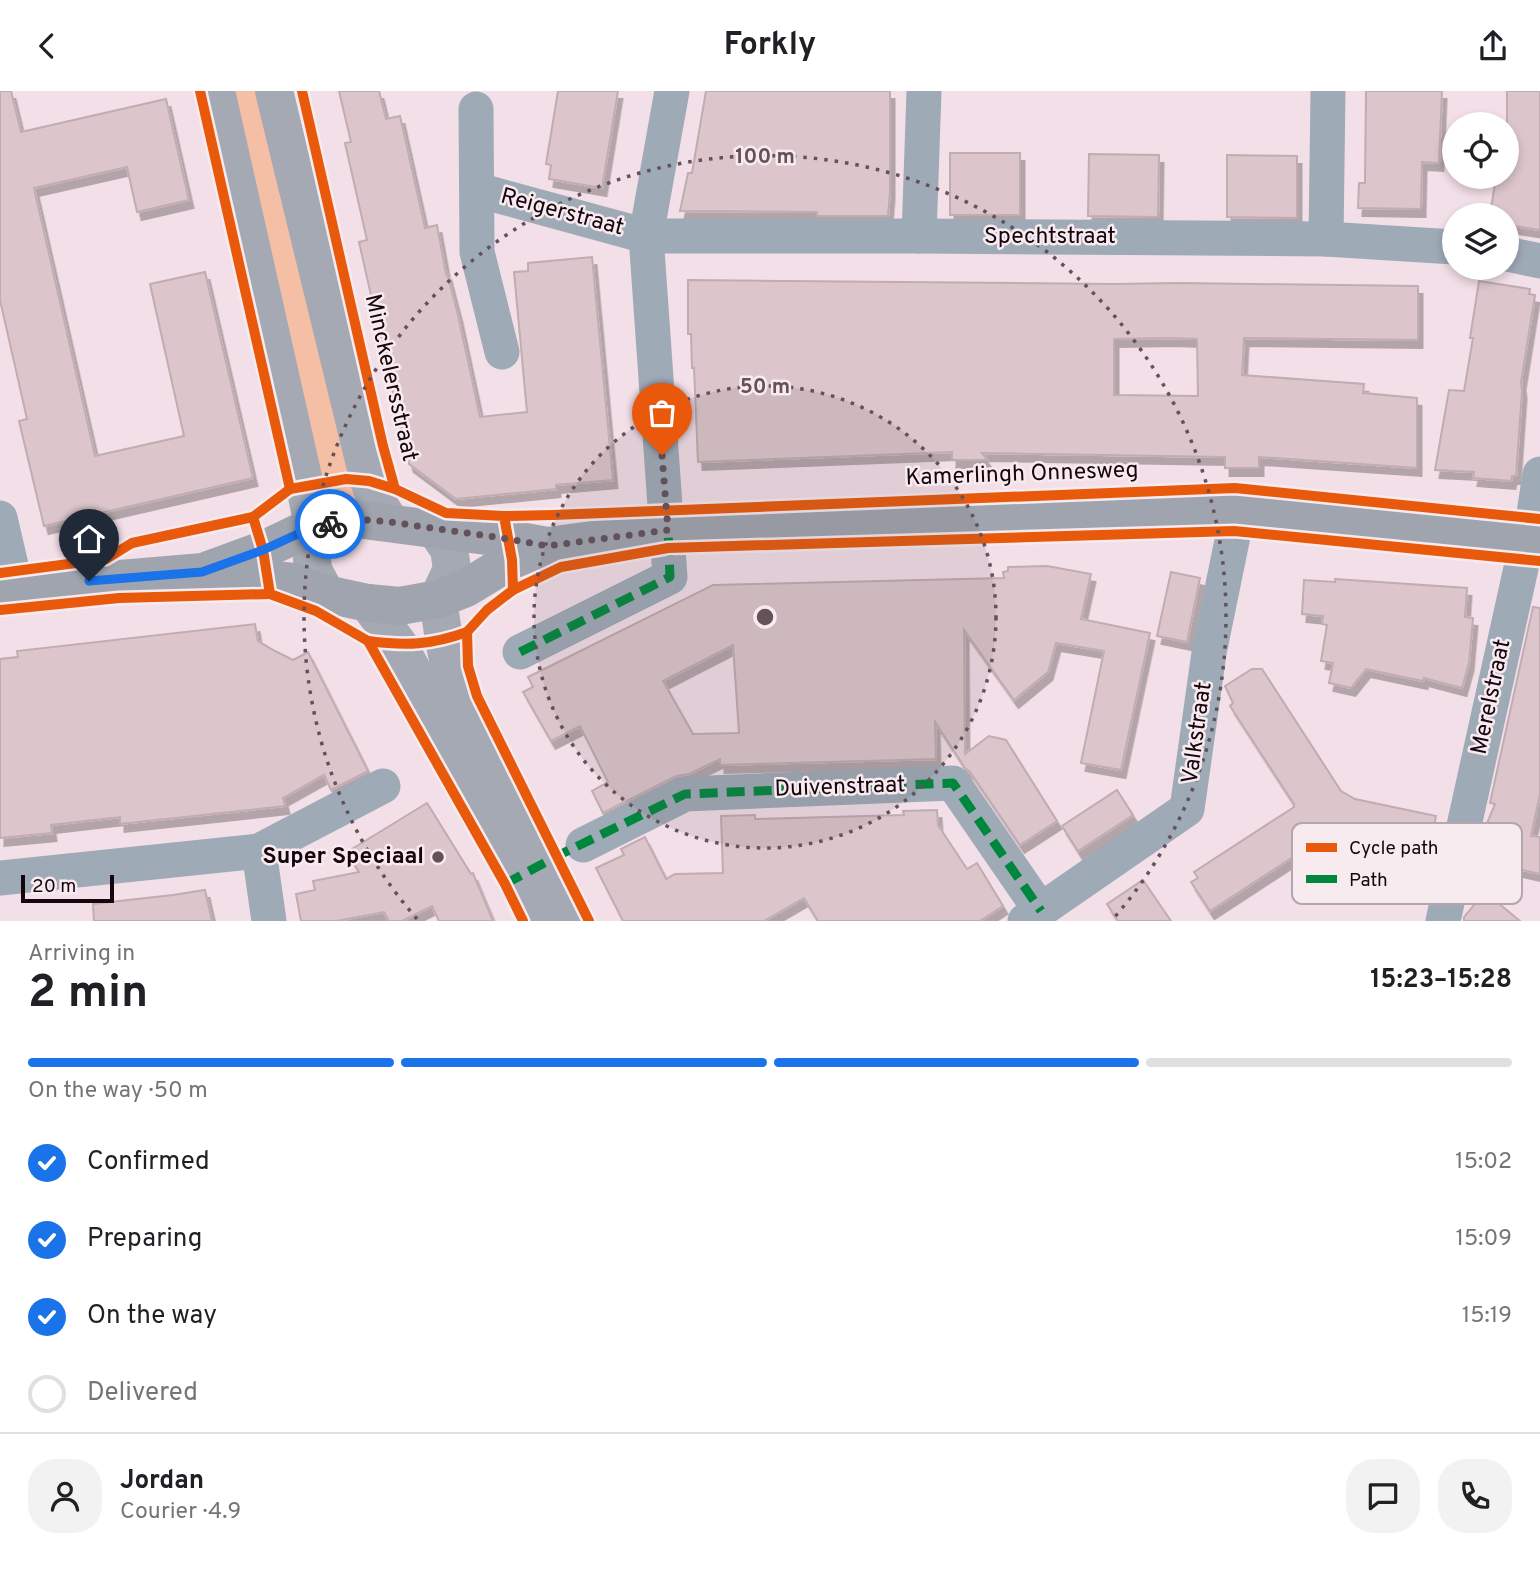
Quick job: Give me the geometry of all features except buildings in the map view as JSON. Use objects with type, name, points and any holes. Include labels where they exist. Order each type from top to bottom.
[{"type":"main road","points":[[216,91],[313,527],[313,570],[326,594]]},
{"type":"main road","name":"Minckelersstraat","points":[[274,91],[369,481],[376,500],[390,522]]},
{"type":"main road","name":"Kamerlingh Onnesweg","points":[[8,588],[202,572],[293,582],[326,594],[368,603],[400,606],[438,599],[466,587],[512,560],[547,546],[668,530],[1236,505],[1535,540]]},
{"type":"main road","name":"Kamerlingh Onnesweg","points":[[202,572],[263,550],[313,527],[356,519],[547,546]]},
{"type":"main road","points":[[436,529],[449,549],[452,569],[438,599],[449,664],[474,723],[574,921]]},
{"type":"main road","points":[[368,603],[399,645],[450,740],[539,921]]},
{"type":"street","name":"Reigerstraat","points":[[668,530],[646,236],[672,91]]},
{"type":"street","points":[[919,236],[924,91]]},
{"type":"street","points":[[1326,239],[1328,91]]},
{"type":"street","name":"Reigerstraat","points":[[477,109],[477,252],[502,352]]},
{"type":"street","name":"Reigerstraat","points":[[477,190],[646,236]]},
{"type":"street","name":"Spechtstraat","points":[[646,236],[1326,239],[1442,246]]},
{"type":"street","points":[[1519,257],[1540,261]]},
{"type":"street","name":"Merelstraat","points":[[1465,823],[1523,559],[1535,540],[1540,474]]},
{"type":"street","name":"Valkstraat","points":[[1033,916],[1187,809],[1209,653],[1234,531],[1236,505]]},
{"type":"street","points":[[0,518],[8,588]]},
{"type":"street","points":[[520,652],[670,577],[668,530]]},
{"type":"street","name":"Duivenstraat","points":[[583,845],[685,794],[953,783],[1033,916]]},
{"type":"street","points":[[0,878],[258,851],[383,786]]},
{"type":"street","points":[[258,851],[269,921]]},
{"type":"shaded area","points":[[229,91],[263,91],[360,506],[324,507]]},
{"type":"marked path","points":[[520,652],[670,577],[668,530]]},
{"type":"marked path","points":[[505,884],[685,794],[953,783],[1041,911]]},
{"type":"cycle path","points":[[200,91],[290,489],[253,517],[263,550],[270,594],[316,611],[368,641],[505,884],[523,921]]},
{"type":"cycle path","points":[[302,91],[395,489],[446,513],[504,516],[512,560],[513,590],[487,610],[467,632],[468,666],[477,696],[589,921]]},
{"type":"cycle path","points":[[290,489],[346,479],[369,481],[395,489]]},
{"type":"cycle path","points":[[504,516],[1235,488],[1540,519]]},
{"type":"cycle path","points":[[0,573],[106,559],[132,543],[253,517]]},
{"type":"cycle path","points":[[513,590],[561,567],[668,548],[1234,531],[1540,561]]},
{"type":"cycle path","points":[[0,610],[119,598],[270,594]]},
{"type":"cycle path","points":[[368,641],[418,643],[442,640],[467,632]]},
{"type":"way so far","points":[[330,524],[356,519],[390,522],[547,546],[668,530],[662,455]]},
{"type":"place","name":"Super Speciaal","points":[[438,857]]},
{"type":"route","points":[[89,581],[202,572],[263,550],[313,527],[330,524]]}]
